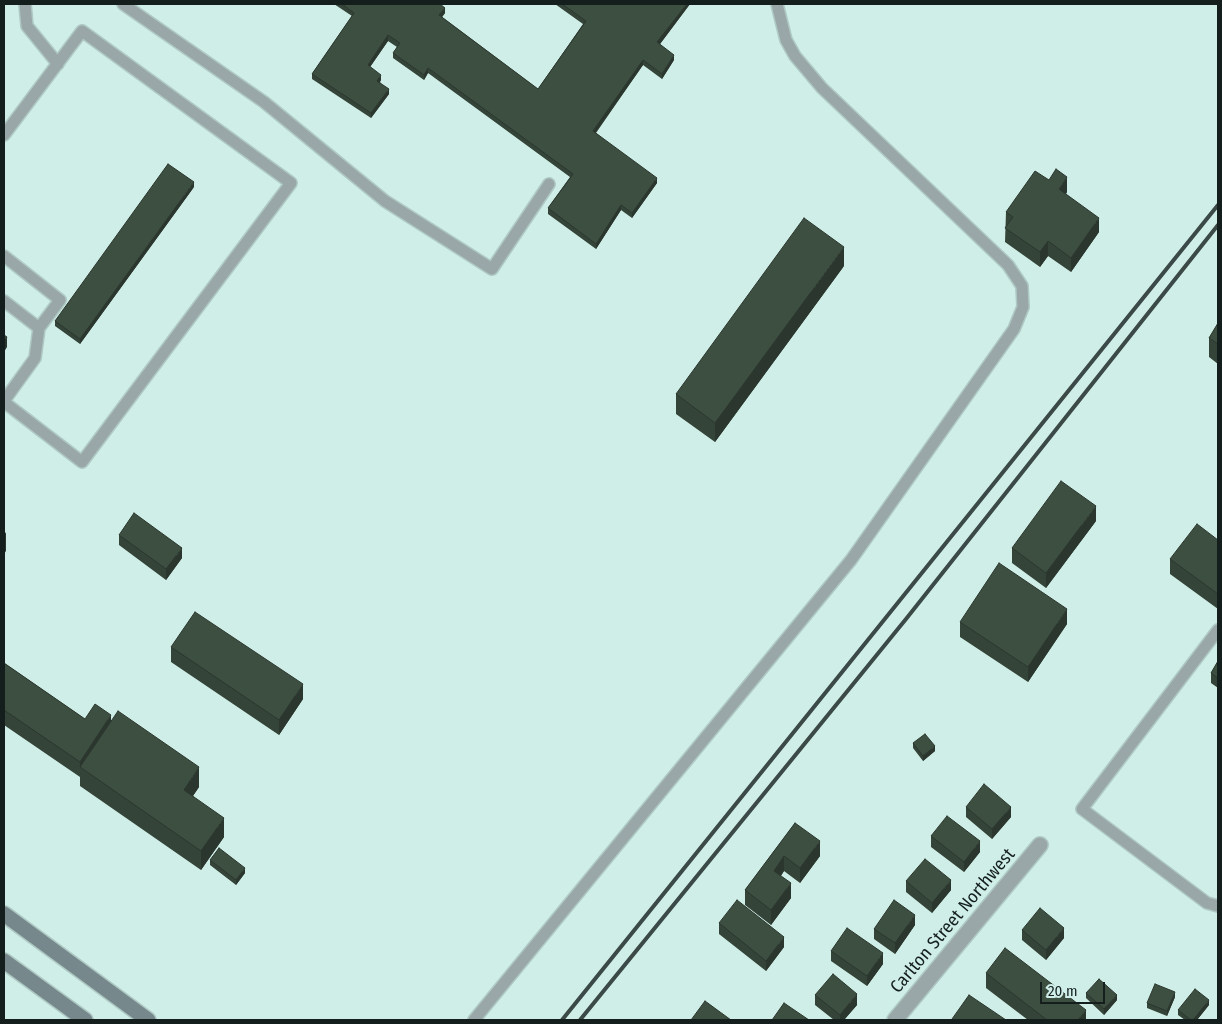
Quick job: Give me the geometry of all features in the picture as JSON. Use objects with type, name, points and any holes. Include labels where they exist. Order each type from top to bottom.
[{"type":"main road","points":[[4,914],[148,1020]]},
{"type":"main road","points":[[4,961],[85,1020]]},
{"type":"street","name":"Carlton Street Northwest","points":[[895,1020],[1040,845]]},
{"type":"lane","points":[[25,4],[27,26],[58,64]]},
{"type":"lane","points":[[123,4],[264,102],[385,201],[492,269],[549,184]]},
{"type":"lane","points":[[474,1020],[851,560],[1014,329],[1023,307],[1022,286],[1008,265],[822,88],[806,69],[786,40],[777,4]]},
{"type":"lane","points":[[4,135],[82,31],[291,183],[82,462],[4,402],[35,358],[39,328],[60,300],[4,256]]},
{"type":"lane","points":[[4,301],[39,328]]},
{"type":"lane","points":[[1218,630],[1082,809],[1207,903],[1218,906]]},
{"type":"building","points":[[342,4],[440,4],[445,8],[439,15],[538,89],[586,21],[562,4],[687,4],[657,42],[674,55],[662,74],[643,60],[593,131],[657,178],[632,213],[621,205],[596,244],[548,208],[573,174],[428,68],[424,75],[393,53],[400,43],[388,35],[368,65],[381,75],[377,81],[389,89],[371,113],[312,74],[354,13]]},
{"type":"building","points":[[168,164],[194,182],[80,339],[55,321]]},
{"type":"building","points":[[1056,169],[1067,177],[1059,189],[1099,218],[1071,258],[1048,241],[1040,252],[1005,228],[1013,217],[1006,212],[1035,171],[1049,180]]},
{"type":"building","points":[[804,218],[844,247],[715,423],[676,394]]},
{"type":"building","points":[[1218,323],[1218,344],[1209,338]]},
{"type":"building","points":[[1061,481],[1096,506],[1046,573],[1012,548]]},
{"type":"building","points":[[134,513],[182,548],[166,569],[119,535]]},
{"type":"building","points":[[1197,524],[1218,540],[1218,594],[1170,559]]},
{"type":"building","points":[[999,563],[1067,609],[1028,667],[960,622]]},
{"type":"building","points":[[195,612],[303,684],[279,720],[171,647]]},
{"type":"building","points":[[1218,661],[1218,678],[1211,673]]},
{"type":"building","points":[[4,663],[85,719],[95,704],[111,715],[80,762],[4,710]]},
{"type":"building","points":[[118,711],[199,767],[184,790],[224,818],[201,851],[80,767]]},
{"type":"building","points":[[925,734],[935,746],[923,756],[913,743]]},
{"type":"building","points":[[984,784],[1011,807],[992,829],[966,807]]},
{"type":"building","points":[[947,816],[980,841],[964,862],[931,836]]},
{"type":"building","points":[[795,823],[820,841],[800,868],[784,856],[774,871],[791,883],[771,910],[745,890]]},
{"type":"building","points":[[219,848],[245,868],[236,880],[210,860]]},
{"type":"building","points":[[925,859],[951,880],[932,903],[906,881]]},
{"type":"building","points":[[737,900],[784,937],[766,961],[719,923]]},
{"type":"building","points":[[894,900],[915,915],[895,943],[874,929]]},
{"type":"building","points":[[1040,908],[1064,928],[1046,950],[1022,930]]},
{"type":"building","points":[[847,928],[883,953],[867,976],[831,951]]},
{"type":"building","points":[[1005,948],[1086,1010],[1078,1020],[1047,1020],[986,973]]},
{"type":"building","points":[[833,974],[857,994],[840,1015],[815,995]]},
{"type":"building","points":[[1099,979],[1117,995],[1104,1009],[1086,993]]},
{"type":"building","points":[[1155,984],[1175,992],[1167,1011],[1147,1003]]},
{"type":"building","points":[[1195,989],[1209,1000],[1191,1020],[1178,1010]]},
{"type":"building","points":[[969,995],[1006,1020],[953,1020]]},
{"type":"building","points":[[705,1001],[731,1020],[691,1020]]},
{"type":"building","points":[[784,1003],[809,1020],[772,1020]]},
{"type":"railway","points":[[562,1020],[1218,205]]},
{"type":"railway","points":[[580,1020],[906,619],[1218,225]]}]
